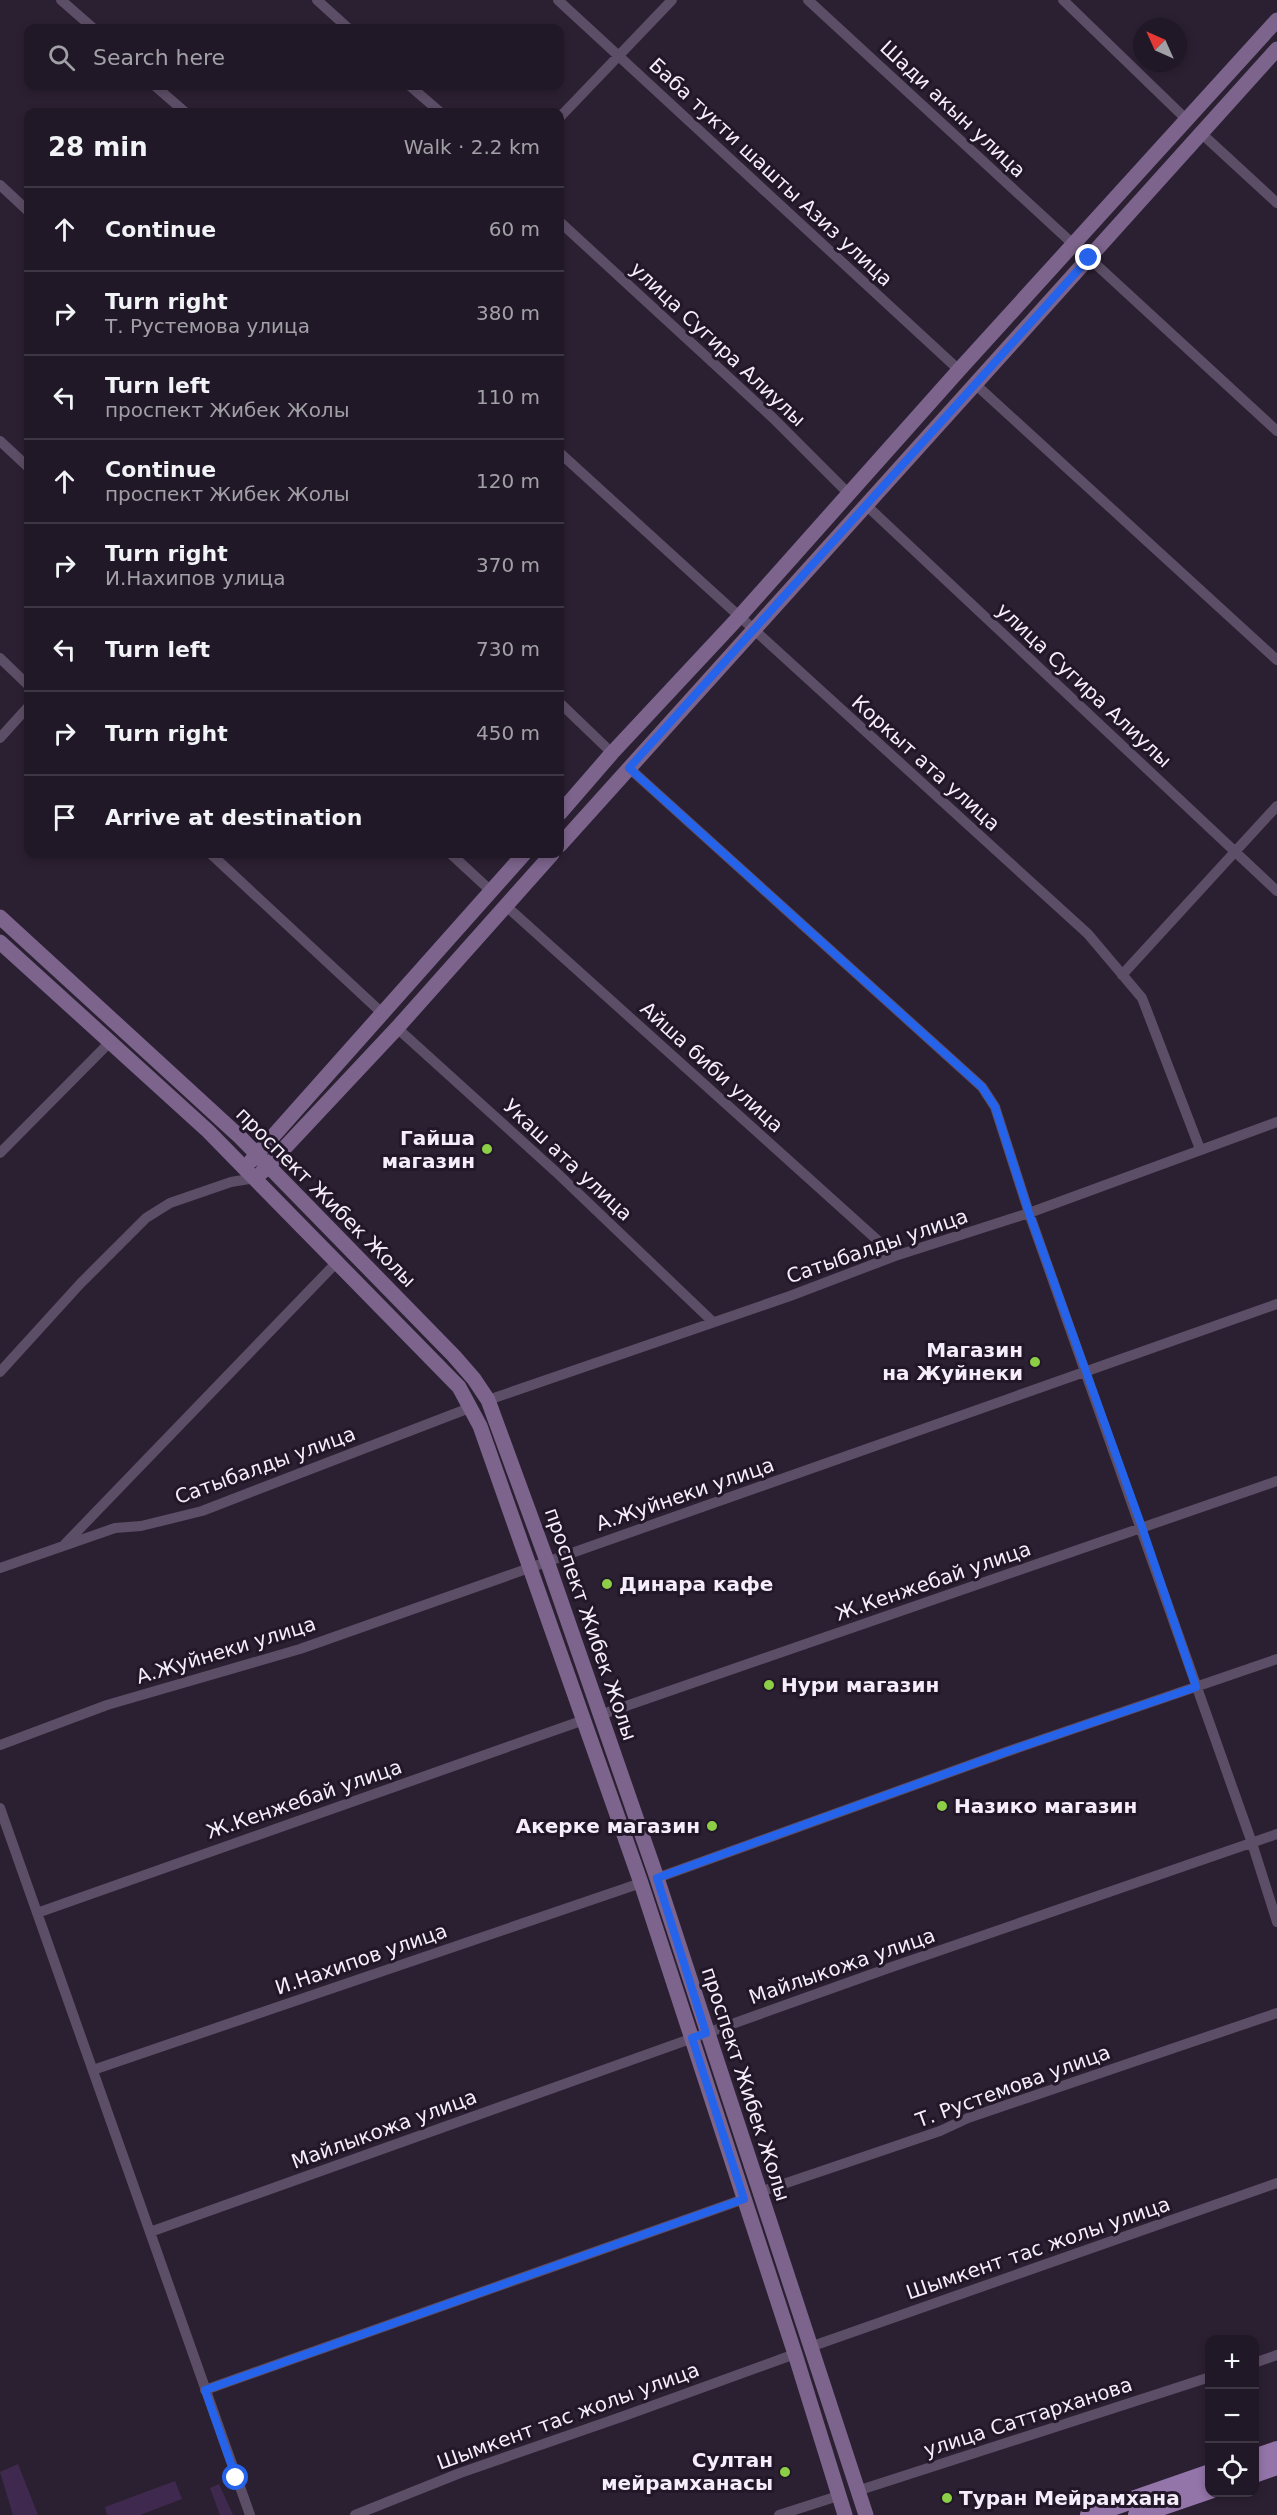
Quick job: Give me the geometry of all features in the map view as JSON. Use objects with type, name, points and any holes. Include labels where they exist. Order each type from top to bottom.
[{"type":"main road","points":[[1259,2456],[1277,2450]]},
{"type":"main road","points":[[1259,2472],[1277,2466]]},
{"type":"main road","points":[[1089,2515],[1205,2474]]},
{"type":"main road","points":[[1137,2515],[1205,2491]]},
{"type":"street","points":[[61,0],[88,24]]},
{"type":"street","points":[[317,0],[344,24]]},
{"type":"street","name":"Баба тукти шашты Азиз улица","points":[[558,0],[959,370]]},
{"type":"street","points":[[564,113],[617,54],[672,0]]},
{"type":"street","name":"Шади акын улица","points":[[808,0],[1073,244]]},
{"type":"street","points":[[1062,0],[1187,120]]},
{"type":"street","points":[[564,808],[612,753],[740,617],[959,370],[1277,20]]},
{"type":"street","points":[[564,841],[1277,49]]},
{"type":"street","points":[[160,90],[180,108]]},
{"type":"street","points":[[415,90],[435,108]]},
{"type":"street","points":[[1201,133],[1277,203]]},
{"type":"street","points":[[0,185],[24,207]]},
{"type":"street","name":"улица Сугира Алиулы","points":[[564,226],[773,418],[849,494]]},
{"type":"street","points":[[1089,258],[1277,431]]},
{"type":"street","points":[[974,383],[1277,660]]},
{"type":"street","points":[[0,441],[24,463]]},
{"type":"street","name":"Коркыт ата улица","points":[[564,457],[1088,934],[1142,998],[1200,1149]]},
{"type":"street","name":"улица Сугира Алиулы","points":[[866,505],[1277,891]]},
{"type":"street","points":[[0,658],[24,681]]},
{"type":"street","points":[[564,707],[612,753]]},
{"type":"street","points":[[0,738],[24,711]]},
{"type":"street","points":[[629,768],[982,1087],[995,1107],[1029,1213],[1142,1527],[1252,1843],[1277,1922]]},
{"type":"street","points":[[1122,975],[1277,806]]},
{"type":"street","points":[[215,858],[382,1013]]},
{"type":"street","points":[[455,858],[491,891]]},
{"type":"street","points":[[262,1161],[382,1013],[520,858]]},
{"type":"street","points":[[0,1372],[146,1218],[170,1203],[250,1173],[397,1028],[548,858]]},
{"type":"street","name":"Айша биби улица","points":[[506,904],[895,1256]]},
{"type":"street","name":"проспект Жибек Жолы","points":[[0,917],[262,1161],[454,1356],[488,1400],[547,1561],[657,1878],[744,2199],[845,2515]]},
{"type":"street","name":"проспект Жибек Жолы","points":[[0,942],[208,1131],[459,1388],[472,1407],[641,1883],[760,2192],[866,2515]]},
{"type":"street","name":"Укаш ата улица","points":[[397,1028],[556,1172],[713,1322]]},
{"type":"street","points":[[0,1153],[110,1042]]},
{"type":"street","name":"Сатыбалды улица","points":[[488,1400],[790,1296],[895,1256],[1029,1213],[1277,1122]]},
{"type":"street","points":[[63,1546],[337,1262]]},
{"type":"street","name":"А.Жуйнеки улица","points":[[0,1744],[107,1705],[300,1648],[1277,1304]]},
{"type":"street","name":"Сатыбалды улица","points":[[0,1568],[115,1528],[141,1526],[202,1511],[472,1407]]},
{"type":"street","name":"Ж.Кенжебай улица","points":[[600,1715],[1277,1481]]},
{"type":"street","points":[[657,1878],[1006,1752],[1277,1659]]},
{"type":"street","name":"Ж.Кенжебай улица","points":[[37,1913],[584,1720]]},
{"type":"street","points":[[0,1808],[250,2515]]},
{"type":"street","name":"Майлыкожа улица","points":[[150,2232],[699,2036],[1277,1834]]},
{"type":"street","name":"И.Нахипов улица","points":[[93,2070],[641,1883]]},
{"type":"street","name":"Т. Рустемова улица","points":[[760,2192],[940,2131],[968,2118],[1277,2013]]},
{"type":"street","name":"Шымкент тас жолы улица","points":[[810,2347],[1277,2183]]},
{"type":"street","points":[[205,2390],[744,2199]]},
{"type":"street","name":"Шымкент тас жолы улица","points":[[355,2515],[460,2473],[795,2354]]},
{"type":"street","points":[[1259,2361],[1277,2355]]},
{"type":"street","name":"улица Саттарханова","points":[[857,2491],[1205,2378]]},
{"type":"street","points":[[779,2515],[838,2496]]},
{"type":"shaded area","points":[[18,2464],[38,2515],[13,2515],[0,2472]]},
{"type":"shaded area","points":[[175,2481],[182,2499],[140,2515],[107,2515],[105,2507]]},
{"type":"shaded area","points":[[219,2484],[233,2515],[220,2515],[210,2488]]},
{"type":"place","name":"Гайша магазин","points":[[487,1149]]},
{"type":"place","name":"Магазин на Жуйнеки","points":[[1035,1362]]},
{"type":"place","name":"Динара кафе","points":[[607,1584]]},
{"type":"place","name":"Нури магазин","points":[[769,1685]]},
{"type":"place","name":"Назико магазин","points":[[942,1806]]},
{"type":"place","name":"Акерке магазин","points":[[712,1826]]},
{"type":"place","name":"Султан мейрамханасы","points":[[785,2472]]},
{"type":"place","name":"Туран Мейрамхана","points":[[947,2498]]},
{"type":"route","points":[[236,2478],[205,2390],[744,2199],[692,2038],[706,2033],[657,1878],[1006,1752],[1196,1687],[1142,1527],[1029,1213],[995,1107],[982,1087],[629,768],[1089,258]]}]
